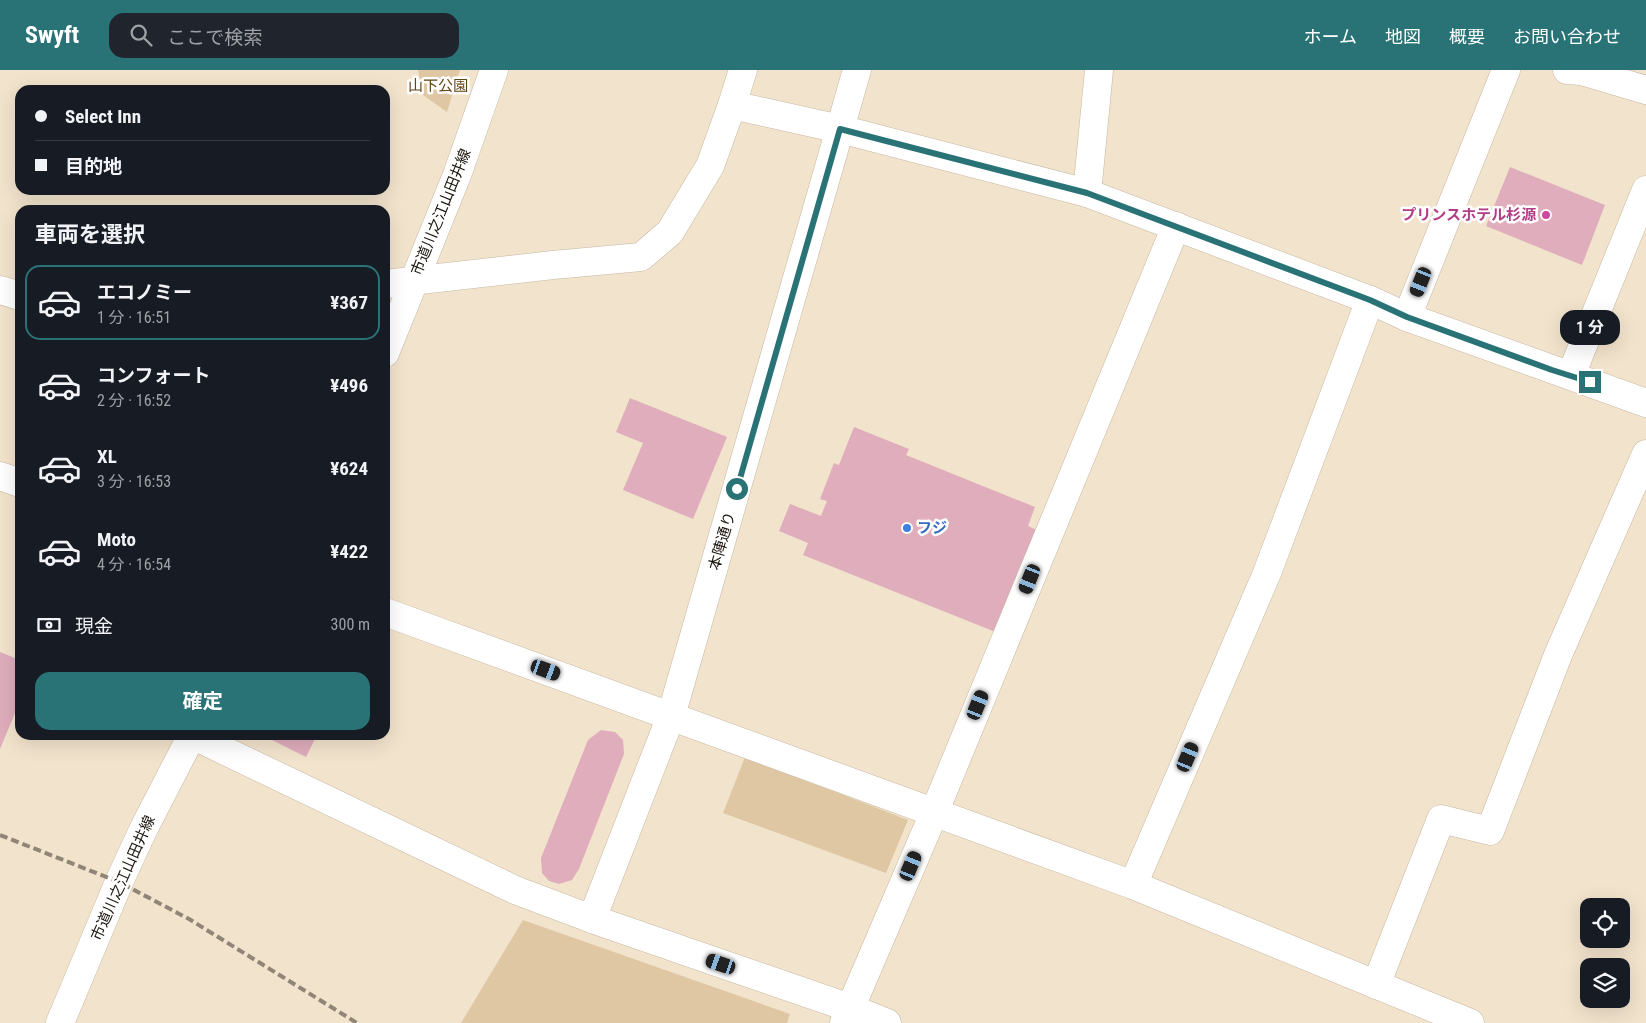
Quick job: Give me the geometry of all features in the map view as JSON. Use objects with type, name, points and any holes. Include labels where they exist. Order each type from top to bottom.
[{"type":"street","name":"市道川之江山田井線","points":[[390,340],[457,175],[494,70]]},
{"type":"street","points":[[390,283],[553,264],[641,257],[670,232],[710,166],[743,70]]},
{"type":"street","name":"本陣通り","points":[[592,919],[672,716],[857,70]]},
{"type":"street","points":[[1087,193],[1099,70]]},
{"type":"street","points":[[1407,317],[1506,70]]},
{"type":"street","points":[[1578,70],[1646,90]]},
{"type":"street","points":[[732,105],[840,129],[1087,193],[1370,300],[1407,317],[1646,403]]},
{"type":"street","points":[[1571,375],[1646,190]]},
{"type":"street","points":[[847,1015],[934,813],[1176,226]]},
{"type":"street","points":[[0,290],[15,294]]},
{"type":"street","points":[[1133,885],[1266,573],[1370,300]]},
{"type":"street","points":[[1376,985],[1441,819],[1490,831],[1558,655],[1646,454]]},
{"type":"street","points":[[0,476],[15,481]]},
{"type":"street","points":[[390,614],[1133,885],[1470,1023]]},
{"type":"street","name":"市道川之江山田井線","points":[[60,1023],[118,882],[189,740]]},
{"type":"street","points":[[202,740],[515,890],[847,1015],[887,1023]]},
{"type":"green space","name":"山下公園","points":[[418,70],[460,70],[447,112],[423,95]]},
{"type":"green space","points":[[745,757],[908,820],[886,873],[723,813]]},
{"type":"green space","points":[[523,920],[790,1014],[787,1023],[461,1023]]},
{"type":"building","name":"プリンスホテル杉源","points":[[1510,167],[1605,205],[1582,265],[1486,226]]},
{"type":"building","points":[[630,398],[727,437],[693,519],[623,490],[643,443],[616,432]]},
{"type":"building","name":"フジ","points":[[854,427],[909,449],[906,455],[1035,507],[1028,526],[1039,531],[998,633],[803,555],[808,543],[779,531],[790,504],[821,516],[827,501],[820,499],[834,463],[839,465]]},
{"type":"building","points":[[0,652],[15,658],[15,713],[0,749]]},
{"type":"building","points":[[601,730],[615,732],[623,740],[624,754],[579,869],[572,880],[559,884],[549,881],[542,873],[541,858],[588,740]]},
{"type":"building","points":[[272,740],[314,740],[306,757]]},
{"type":"railway","points":[[0,835],[119,882],[189,919],[357,1023]]},
{"type":"place","name":"プリンスホテル杉源","points":[[1546,215]]},
{"type":"place","name":"フジ","points":[[907,528]]},
{"type":"route","points":[[737,489],[840,129],[1087,193],[1370,300],[1407,317],[1590,382]]}]
